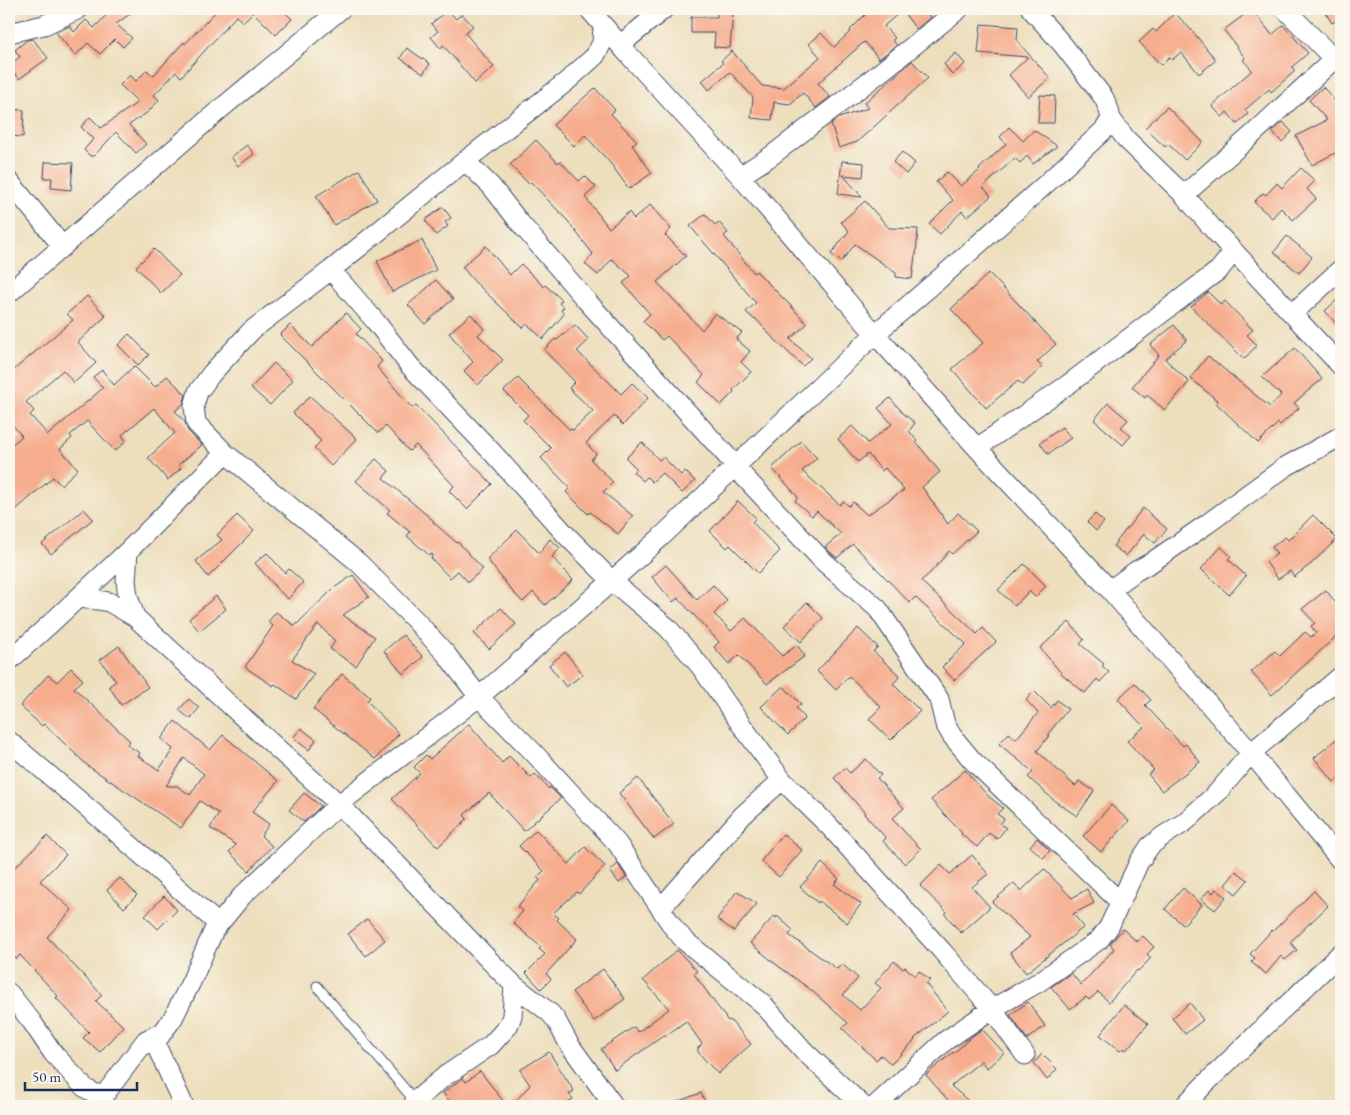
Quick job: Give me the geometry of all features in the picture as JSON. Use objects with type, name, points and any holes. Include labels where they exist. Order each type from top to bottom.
[{"type":"street","points":[[9,32],[44,26],[79,9]]},
{"type":"street","points":[[9,294],[218,111],[341,9]]},
{"type":"street","points":[[589,9],[740,176],[875,334],[977,448],[1110,590],[1252,753],[1341,861]]},
{"type":"street","points":[[595,56],[622,47],[664,9]]},
{"type":"street","points":[[740,176],[779,150],[959,9]]},
{"type":"street","points":[[1031,9],[1063,44],[1104,98],[1111,119],[1126,139],[1184,195],[1341,366]]},
{"type":"street","points":[[1184,195],[1331,62],[1330,56],[1325,50],[1285,9]]},
{"type":"street","points":[[603,26],[602,43],[595,56],[566,82],[331,270],[252,330],[212,373],[198,392],[194,406],[196,423],[225,453],[359,563],[417,622],[446,654],[479,697],[534,753],[617,843],[673,927],[685,941],[762,1003],[804,1052],[862,1106]]},
{"type":"street","points":[[184,1106],[155,1043],[173,1018],[214,930],[242,896],[339,804],[479,697],[612,581],[875,334],[1048,182],[1104,130],[1111,119]]},
{"type":"street","points":[[465,161],[491,186],[586,300],[735,467],[822,560],[878,610],[939,699],[945,724],[952,736],[973,761],[1120,902]]},
{"type":"street","points":[[9,181],[63,247]]},
{"type":"street","points":[[977,448],[1070,383],[1219,270],[1234,251]]},
{"type":"street","points":[[1293,313],[1341,268]]},
{"type":"street","points":[[331,270],[376,322],[410,366],[492,452],[567,536],[612,581],[668,628],[696,660],[782,780],[830,828],[992,1009],[1025,1054]]},
{"type":"street","points":[[1110,590],[1207,524],[1285,467],[1341,436]]},
{"type":"street","points":[[9,661],[128,551],[225,453]]},
{"type":"street","points":[[128,551],[126,581],[128,596],[135,617]]},
{"type":"street","points":[[78,598],[109,602],[135,617],[339,804],[514,985],[550,1013],[569,1044],[614,1106]]},
{"type":"street","points":[[875,1106],[945,1041],[992,1009],[1039,982],[1099,940],[1116,915],[1120,902],[1139,862],[1150,846],[1185,822],[1217,794],[1252,753],[1341,676]]},
{"type":"street","points":[[9,741],[116,832],[218,924]]},
{"type":"street","points":[[661,908],[743,816],[782,780]]},
{"type":"street","points":[[1184,1106],[1341,953]]},
{"type":"street","points":[[416,1104],[445,1076],[491,1045],[508,1026],[512,1016],[514,985]]},
{"type":"street","points":[[9,992],[54,1053],[84,1086],[95,1094],[105,1094],[146,1040],[164,1031]]},
{"type":"lane","points":[[317,986],[416,1104]]},
{"type":"building","points":[[112,9],[137,9],[116,24],[132,38],[123,47],[115,39],[100,54],[88,43],[75,56],[56,32],[70,26],[74,32],[86,20],[94,28]]},
{"type":"building","points":[[218,9],[281,9],[292,19],[276,35],[253,12],[243,22],[236,16],[181,77],[176,72],[154,95],[159,100],[148,112],[129,125],[146,144],[136,153],[116,132],[94,156],[90,156],[84,150],[93,139],[81,127],[90,117],[101,128],[138,102],[120,85],[130,75],[136,81],[147,70],[153,76]]},
{"type":"building","points":[[871,9],[925,9],[931,17],[916,29],[902,10],[884,26],[895,38],[892,40],[897,45],[879,59],[865,42],[863,43],[818,83],[830,97],[816,108],[803,93],[790,104],[774,102],[772,120],[751,118],[753,97],[730,72],[709,90],[702,81],[723,63],[721,61],[732,51],[762,86],[784,88],[820,57],[809,44],[821,33],[834,47]]},
{"type":"building","points":[[1252,9],[1272,35],[1283,25],[1308,53],[1292,67],[1295,71],[1271,92],[1269,89],[1245,110],[1248,114],[1237,124],[1227,112],[1222,117],[1212,106],[1252,70],[1243,60],[1245,58],[1224,30]]},
{"type":"building","points":[[1323,9],[1341,9],[1341,18],[1332,23]]},
{"type":"building","points":[[448,10],[456,19],[462,14],[473,26],[465,33],[494,67],[475,83],[443,45],[441,49],[431,37],[438,31],[431,24]]},
{"type":"building","points":[[717,12],[733,13],[730,48],[714,47],[715,33],[691,33],[691,17],[717,17]]},
{"type":"building","points":[[1175,13],[1216,60],[1199,74],[1181,52],[1172,60],[1169,57],[1161,65],[1139,42],[1153,29],[1156,32]]},
{"type":"building","points":[[981,24],[1018,27],[1017,41],[1050,78],[1028,97],[1009,75],[1028,57],[978,53]]},
{"type":"building","points":[[33,39],[48,58],[19,79],[9,65],[20,57],[15,50],[27,40]]},
{"type":"building","points":[[407,48],[430,64],[423,74],[400,58]]},
{"type":"building","points":[[956,53],[965,64],[952,75],[944,64]]},
{"type":"building","points":[[912,61],[928,78],[857,142],[839,148],[831,124],[839,118],[868,108],[864,103]]},
{"type":"building","points":[[1323,87],[1341,108],[1341,150],[1312,165],[1296,136],[1327,120],[1309,100]]},
{"type":"building","points":[[595,88],[615,110],[611,114],[637,141],[632,145],[652,173],[629,189],[611,164],[585,135],[574,146],[553,125]]},
{"type":"building","points":[[1040,95],[1055,96],[1054,123],[1038,123]]},
{"type":"building","points":[[1167,107],[1203,142],[1185,160],[1168,144],[1165,147],[1145,128]]},
{"type":"building","points":[[9,109],[24,110],[23,137],[9,136]]},
{"type":"building","points":[[1283,122],[1292,132],[1282,142],[1272,132]]},
{"type":"building","points":[[1009,127],[1023,141],[1034,130],[1057,146],[1033,164],[1027,156],[1020,163],[1015,158],[983,187],[991,196],[967,217],[962,211],[940,234],[929,224],[953,200],[936,182],[947,172],[961,186],[1006,144],[1000,137]]},
{"type":"building","points":[[536,140],[579,181],[585,176],[596,187],[585,197],[609,228],[629,212],[634,219],[650,205],[671,229],[665,235],[686,256],[657,282],[702,330],[715,313],[742,333],[736,339],[750,351],[741,362],[751,372],[721,405],[698,382],[704,375],[667,336],[662,340],[643,321],[650,314],[623,283],[631,276],[612,259],[598,275],[585,264],[593,254],[567,220],[531,182],[529,184],[510,165]]},
{"type":"building","points":[[247,145],[254,154],[238,166],[231,157]]},
{"type":"building","points":[[902,152],[915,163],[906,174],[893,162]]},
{"type":"building","points":[[842,161],[864,163],[863,177],[843,175],[862,197],[838,194]]},
{"type":"building","points":[[45,162],[73,163],[71,190],[51,188],[52,178],[44,178]]},
{"type":"building","points":[[1301,168],[1315,181],[1307,189],[1316,199],[1293,220],[1281,208],[1272,218],[1254,202],[1263,193],[1266,195],[1277,183],[1282,188]]},
{"type":"building","points":[[359,170],[377,200],[334,225],[316,196]]},
{"type":"building","points":[[865,201],[889,228],[918,229],[912,279],[896,277],[896,273],[855,244],[841,262],[831,254],[849,231],[841,222]]},
{"type":"building","points":[[443,207],[451,218],[445,222],[448,226],[436,235],[425,220]]},
{"type":"building","points":[[705,214],[715,225],[719,222],[728,233],[724,236],[754,273],[756,271],[807,324],[790,339],[811,358],[803,366],[756,319],[746,312],[756,303],[690,226]]},
{"type":"building","points":[[1287,236],[1312,257],[1299,273],[1274,252]]},
{"type":"building","points":[[422,240],[436,270],[392,292],[377,261]]},
{"type":"building","points":[[486,246],[510,275],[521,264],[544,287],[545,285],[562,300],[559,303],[564,307],[561,310],[564,314],[543,339],[527,324],[523,328],[462,267]]},
{"type":"building","points":[[154,249],[180,275],[161,293],[136,267]]},
{"type":"building","points":[[989,273],[1056,344],[1037,362],[1042,367],[1023,385],[1018,381],[986,408],[952,369],[983,343],[951,309]]},
{"type":"building","points":[[436,280],[453,299],[425,324],[408,305]]},
{"type":"building","points":[[1208,292],[1221,305],[1225,301],[1253,330],[1247,335],[1257,345],[1244,359],[1191,307]]},
{"type":"building","points":[[87,296],[106,316],[78,342],[96,363],[74,383],[63,370],[26,402],[34,411],[30,415],[48,435],[103,388],[93,377],[102,370],[114,385],[134,366],[155,387],[167,376],[186,395],[183,404],[175,411],[185,422],[188,431],[202,445],[178,465],[181,468],[168,480],[148,458],[175,433],[154,408],[122,435],[126,441],[115,451],[87,421],[70,435],[72,438],[60,449],[78,469],[61,485],[53,477],[9,516],[9,447],[22,436],[9,421],[9,374],[73,320],[67,314]]},
{"type":"building","points":[[1341,296],[1341,329],[1325,311]]},
{"type":"building","points":[[346,313],[361,329],[356,334],[382,361],[377,367],[412,408],[416,405],[492,484],[467,509],[449,491],[454,486],[416,445],[409,451],[386,426],[378,433],[280,335],[290,325],[312,347]]},
{"type":"building","points":[[471,314],[484,329],[478,335],[503,360],[478,385],[464,371],[473,362],[449,333]]},
{"type":"building","points":[[575,325],[589,340],[577,351],[621,394],[632,383],[648,398],[623,425],[614,416],[586,443],[596,454],[591,460],[613,482],[603,492],[633,516],[618,534],[590,512],[588,514],[566,492],[570,488],[541,458],[551,448],[523,420],[528,415],[504,391],[518,378],[570,430],[573,430],[593,411],[569,388],[575,382],[544,350],[555,339],[557,340]]},
{"type":"building","points":[[1174,325],[1187,340],[1165,359],[1189,382],[1165,410],[1147,395],[1145,398],[1132,387],[1159,355],[1150,345]]},
{"type":"building","points":[[129,334],[149,355],[138,365],[118,345]]},
{"type":"building","points":[[1295,348],[1322,379],[1294,403],[1299,408],[1280,425],[1278,423],[1258,443],[1216,403],[1218,401],[1190,378],[1208,356],[1270,407],[1281,395],[1262,377]]},
{"type":"building","points":[[274,363],[293,380],[270,405],[251,388]]},
{"type":"building","points":[[310,396],[357,439],[331,466],[314,448],[321,441],[293,413]]},
{"type":"building","points":[[890,398],[915,423],[909,431],[940,472],[922,487],[948,524],[958,513],[977,531],[952,554],[949,551],[921,581],[977,634],[983,628],[996,642],[954,680],[942,667],[966,644],[915,597],[910,603],[853,544],[837,558],[830,552],[825,547],[841,534],[817,511],[812,516],[795,501],[798,497],[772,468],[801,441],[817,458],[802,471],[840,505],[843,501],[849,506],[853,502],[867,515],[904,490],[885,468],[882,471],[868,454],[858,462],[838,439],[852,426],[868,443],[892,424],[878,408]]},
{"type":"building","points":[[1108,403],[1128,420],[1121,427],[1131,436],[1123,445],[1094,420]]},
{"type":"building","points":[[1062,427],[1071,438],[1048,454],[1040,443]]},
{"type":"building","points":[[642,442],[659,460],[663,457],[681,475],[685,471],[695,481],[682,493],[662,473],[652,482],[647,477],[643,481],[633,472],[637,469],[626,458]]},
{"type":"building","points":[[376,459],[389,471],[383,478],[458,542],[483,569],[468,582],[458,571],[450,578],[431,558],[432,554],[429,555],[407,536],[410,532],[387,513],[390,510],[356,481]]},
{"type":"building","points":[[738,501],[756,518],[752,522],[780,551],[758,573],[730,545],[727,548],[710,531]]},
{"type":"building","points":[[1143,508],[1167,529],[1155,543],[1144,534],[1126,556],[1113,546]]},
{"type":"building","points":[[84,509],[93,519],[51,554],[42,544]]},
{"type":"building","points":[[1095,514],[1104,522],[1096,531],[1087,522]]},
{"type":"building","points":[[237,515],[254,531],[208,577],[196,561],[222,540],[217,535]]},
{"type":"building","points":[[1313,515],[1337,539],[1311,564],[1294,577],[1290,571],[1278,579],[1266,562],[1277,554],[1272,547],[1285,537],[1288,540]]},
{"type":"building","points":[[517,530],[539,553],[550,539],[560,548],[552,557],[573,580],[545,605],[533,592],[523,602],[487,559]]},
{"type":"building","points":[[1221,547],[1231,556],[1228,559],[1246,576],[1229,595],[1201,569]]},
{"type":"building","points":[[267,553],[285,573],[289,569],[303,582],[288,599],[274,586],[255,563]]},
{"type":"building","points":[[1024,564],[1046,586],[1035,597],[1029,591],[1015,606],[998,590]]},
{"type":"building","points":[[666,565],[697,600],[713,585],[727,600],[714,614],[731,631],[745,618],[782,656],[797,645],[805,656],[767,684],[739,655],[729,664],[714,647],[719,642],[678,598],[673,602],[652,577]]},
{"type":"building","points":[[353,575],[369,597],[343,615],[375,637],[356,666],[330,649],[335,641],[318,624],[292,660],[314,674],[296,699],[275,684],[273,686],[245,667],[273,626],[268,622],[276,612],[295,626],[334,588]]},
{"type":"building","points":[[1326,590],[1341,610],[1341,632],[1272,695],[1251,672],[1275,651],[1280,656],[1305,632],[1311,637],[1316,633],[1311,626],[1315,623],[1302,609]]},
{"type":"building","points":[[216,596],[226,609],[199,631],[189,619]]},
{"type":"building","points":[[807,602],[823,618],[801,642],[784,626]]},
{"type":"building","points":[[501,608],[516,624],[489,649],[474,633]]},
{"type":"building","points":[[1069,622],[1084,640],[1080,644],[1104,664],[1102,666],[1109,672],[1100,682],[1097,679],[1085,693],[1062,674],[1040,648]]},
{"type":"building","points":[[858,628],[878,647],[873,651],[900,676],[893,684],[920,711],[891,740],[869,719],[881,707],[849,676],[836,690],[817,671]]},
{"type":"building","points":[[403,635],[423,657],[403,674],[384,651]]},
{"type":"building","points":[[119,646],[148,687],[121,705],[109,686],[116,681],[100,660]]},
{"type":"building","points":[[565,652],[583,674],[566,687],[549,665]]},
{"type":"building","points":[[71,668],[83,680],[74,688],[130,741],[127,745],[140,753],[138,756],[159,770],[173,749],[161,739],[175,721],[210,750],[223,735],[278,781],[252,812],[269,824],[261,836],[272,846],[249,871],[229,852],[236,845],[210,828],[219,814],[200,801],[181,828],[88,766],[44,724],[42,726],[20,706],[48,675],[57,682]],"holes":[[[184,758],[204,774],[190,795],[177,786],[166,786]]]},
{"type":"building","points":[[342,674],[370,697],[367,701],[399,734],[375,759],[313,709]]},
{"type":"building","points":[[1135,683],[1151,700],[1145,705],[1183,746],[1186,744],[1200,762],[1162,791],[1148,774],[1154,770],[1127,741],[1144,727],[1118,699]]},
{"type":"building","points":[[783,686],[801,704],[796,708],[805,718],[788,735],[761,707]]},
{"type":"building","points":[[1034,691],[1051,708],[1057,700],[1068,709],[1037,751],[1075,786],[1079,781],[1094,791],[1077,816],[1056,802],[1028,777],[1033,772],[999,744],[1009,733],[1016,739],[1038,713],[1026,700]]},
{"type":"building","points":[[189,699],[199,708],[190,719],[179,710]]},
{"type":"building","points":[[469,724],[502,763],[509,756],[531,778],[535,774],[549,789],[550,787],[561,798],[524,831],[489,793],[464,815],[467,819],[438,847],[392,799],[420,773],[414,767],[426,755],[430,759]]},
{"type":"building","points":[[301,728],[316,740],[309,750],[293,738]]},
{"type":"building","points":[[1341,735],[1341,776],[1334,782],[1314,758]]},
{"type":"building","points":[[866,759],[881,775],[877,778],[904,808],[892,819],[921,849],[905,864],[883,841],[886,838],[834,778],[845,768],[850,773]]},
{"type":"building","points":[[965,770],[988,796],[1003,808],[997,814],[1004,819],[1000,824],[1006,828],[997,839],[989,833],[977,847],[961,834],[931,800]]},
{"type":"building","points":[[638,778],[674,824],[654,839],[619,793]]},
{"type":"building","points":[[304,793],[321,806],[304,822],[289,810]]},
{"type":"building","points":[[1111,805],[1129,821],[1101,852],[1083,836]]},
{"type":"building","points":[[536,830],[569,864],[585,847],[605,866],[579,894],[577,892],[553,913],[559,918],[557,920],[577,939],[546,974],[551,979],[541,989],[526,973],[545,954],[539,949],[541,947],[513,923],[523,911],[517,907],[540,880],[537,877],[544,871],[519,846]]},
{"type":"building","points":[[783,834],[802,850],[779,877],[761,861]]},
{"type":"building","points":[[47,836],[66,855],[40,881],[72,910],[47,937],[102,995],[96,1001],[123,1026],[100,1052],[83,1038],[89,1032],[56,998],[58,996],[20,955],[16,959],[9,951],[9,873]]},
{"type":"building","points":[[1037,838],[1050,851],[1043,858],[1030,846]]},
{"type":"building","points":[[972,855],[988,874],[972,887],[990,907],[961,933],[945,914],[947,912],[920,886],[941,865],[950,874]]},
{"type":"building","points":[[822,863],[839,879],[834,884],[861,904],[847,923],[819,901],[818,903],[800,887]]},
{"type":"building","points":[[618,864],[626,877],[619,883],[610,871]]},
{"type":"building","points":[[1044,869],[1072,898],[1087,889],[1094,903],[1073,914],[1084,927],[1026,973],[1010,953],[1030,937],[992,902],[1014,883],[1021,891]]},
{"type":"building","points":[[1236,871],[1248,880],[1236,894],[1225,885]]},
{"type":"building","points":[[120,878],[137,895],[124,908],[107,890]]},
{"type":"building","points":[[1183,888],[1202,905],[1183,925],[1165,909]]},
{"type":"building","points":[[1216,889],[1226,897],[1215,910],[1201,899],[1209,890],[1213,893]]},
{"type":"building","points":[[737,891],[757,904],[734,931],[717,919]]},
{"type":"building","points":[[1314,891],[1328,906],[1290,942],[1297,950],[1285,960],[1281,956],[1266,974],[1251,962],[1255,958],[1250,954],[1272,930]]},
{"type":"building","points":[[164,896],[177,910],[158,929],[145,916]]},
{"type":"building","points":[[774,916],[776,918],[777,916],[793,930],[789,935],[837,969],[842,964],[858,978],[843,995],[860,1010],[881,988],[875,983],[894,961],[903,969],[905,967],[915,976],[919,971],[930,980],[926,984],[948,1011],[914,1039],[891,1064],[881,1055],[876,1060],[842,1028],[848,1023],[811,990],[750,943]]},
{"type":"building","points":[[367,919],[385,940],[366,956],[348,934]]},
{"type":"building","points":[[1123,929],[1137,942],[1143,936],[1154,947],[1147,954],[1151,958],[1137,970],[1109,1002],[1098,992],[1089,1000],[1086,997],[1070,1009],[1051,987],[1071,973],[1081,985],[1114,949],[1110,944]]},
{"type":"building","points":[[677,950],[697,971],[694,974],[728,1021],[730,1020],[751,1044],[718,1074],[698,1052],[698,1048],[702,1044],[686,1021],[615,1070],[601,1049],[634,1027],[638,1032],[669,1009],[643,980]]},
{"type":"building","points":[[603,969],[625,999],[594,1021],[572,992]]},
{"type":"building","points":[[1028,1002],[1045,1026],[1027,1039],[1010,1015]]},
{"type":"building","points":[[1190,1003],[1203,1020],[1185,1034],[1172,1018]]},
{"type":"building","points":[[1124,1005],[1148,1024],[1126,1050],[1123,1048],[1120,1051],[1100,1035]]},
{"type":"building","points":[[982,1029],[1004,1053],[987,1068],[981,1061],[951,1086],[974,1106],[953,1106],[926,1075]]},
{"type":"building","points":[[549,1052],[574,1091],[569,1094],[573,1099],[560,1106],[511,1106],[530,1085],[520,1070]]},
{"type":"building","points":[[1042,1054],[1057,1069],[1047,1080],[1034,1063]]},
{"type":"building","points":[[480,1071],[507,1106],[453,1106],[443,1093],[463,1078],[466,1082]]},
{"type":"building","points":[[701,1093],[707,1106],[668,1106],[668,1105]]}]
